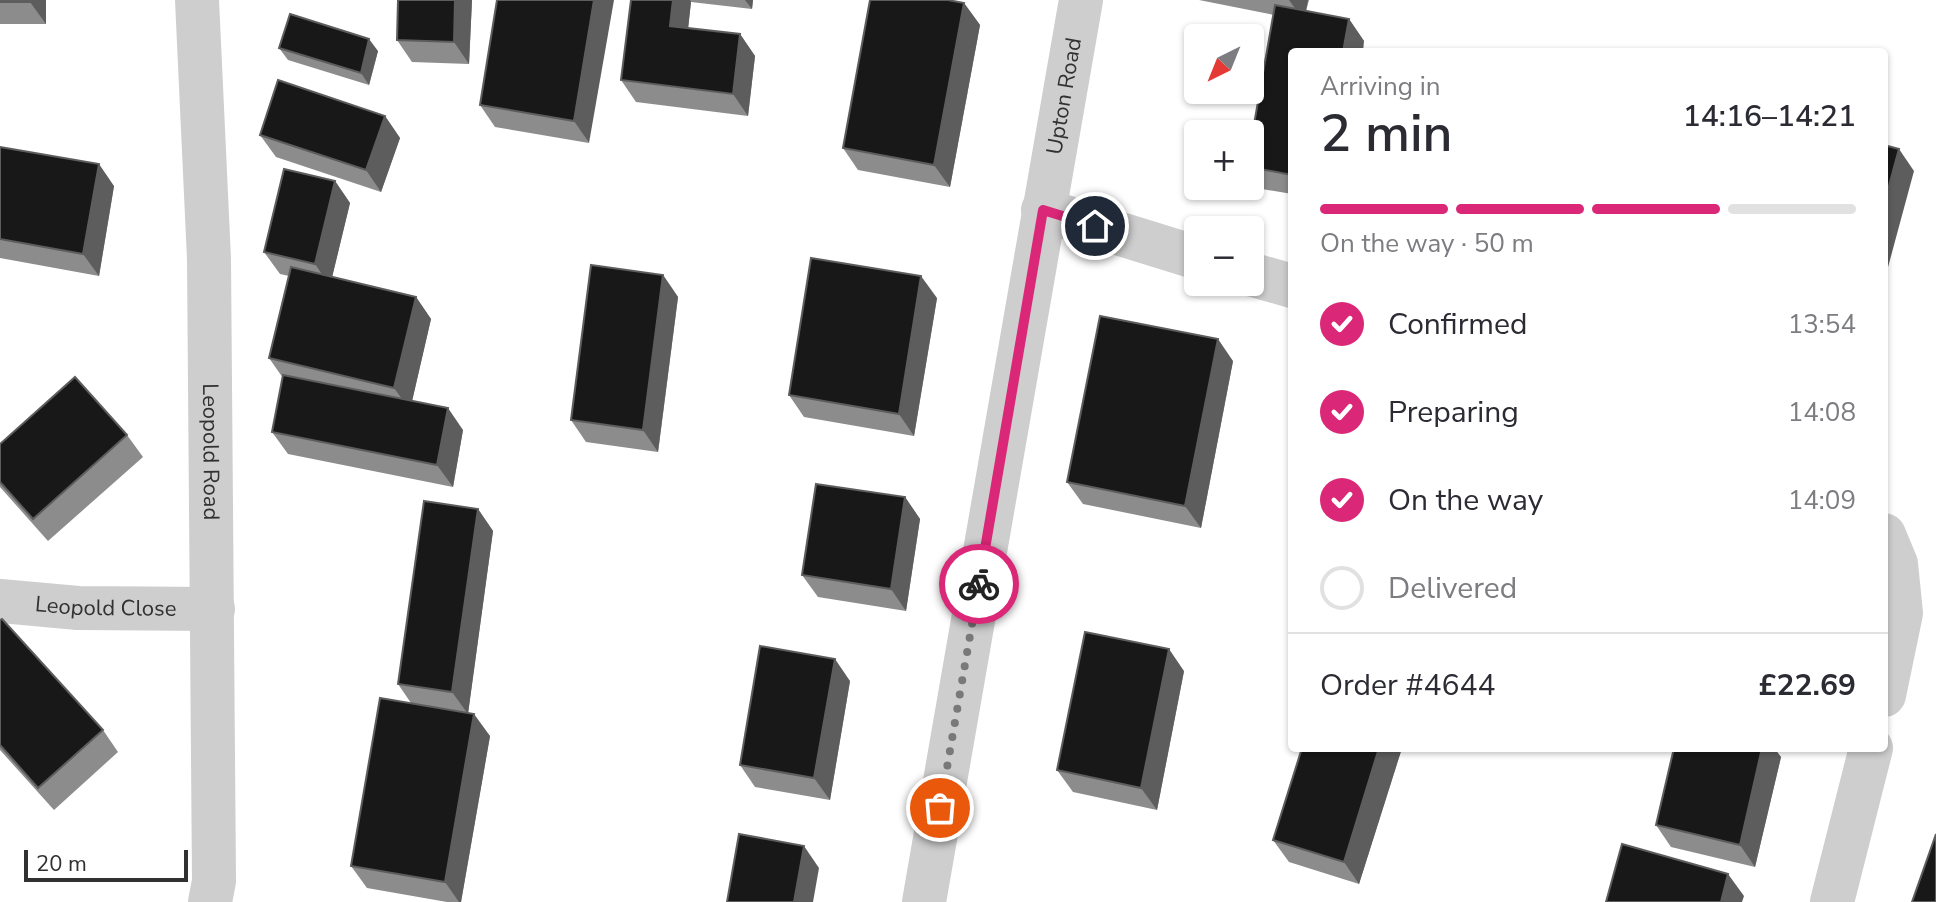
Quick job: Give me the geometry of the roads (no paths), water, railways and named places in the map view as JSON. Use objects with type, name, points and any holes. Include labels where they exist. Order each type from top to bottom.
[{"type":"street","name":"Leopold Road","points":[[197,0],[209,259],[214,881],[210,902]]},
{"type":"street","name":"Upton Road","points":[[924,902],[1081,0]]},
{"type":"street","points":[[1043,210],[1184,254]]},
{"type":"street","points":[[1264,278],[1288,285]]},
{"type":"street","points":[[1888,545],[1896,564],[1901,613],[1888,676]]},
{"type":"street","name":"Leopold Close","points":[[0,601],[78,608],[213,609]]},
{"type":"street","points":[[1832,902],[1870,752]]}]
